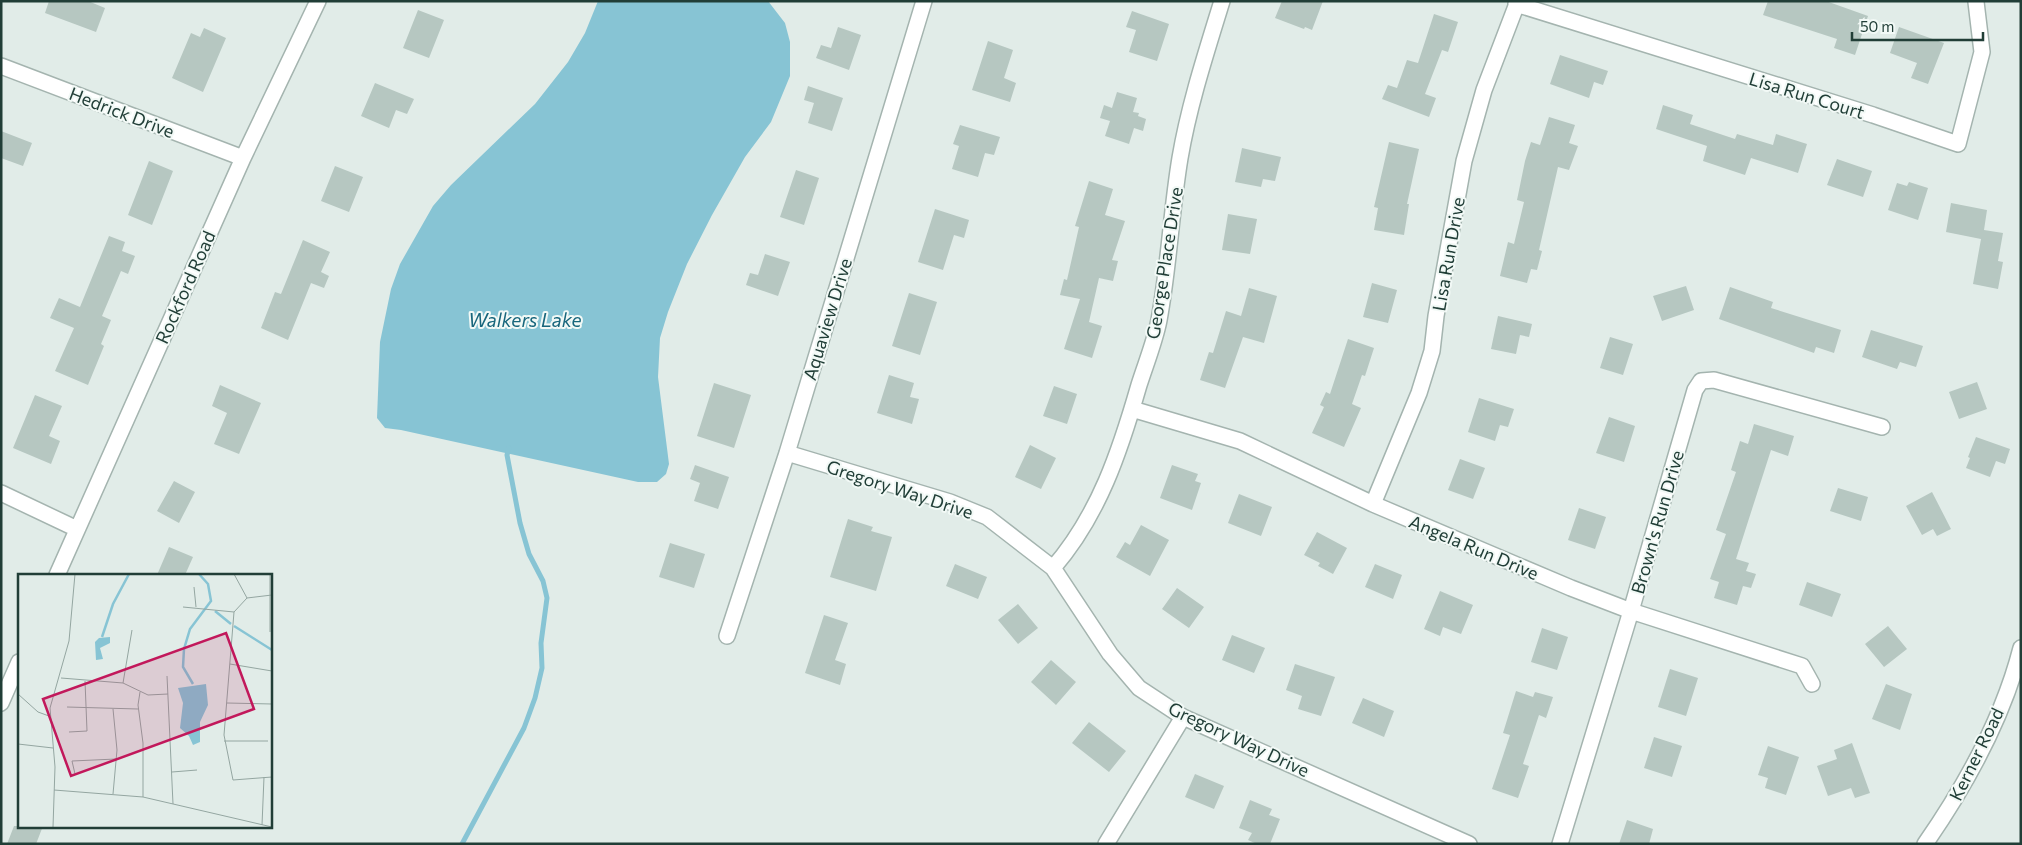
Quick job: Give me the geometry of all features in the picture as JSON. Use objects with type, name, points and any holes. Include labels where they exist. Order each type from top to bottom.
[{"type":"street","name":"Rockford Road","points":[[57,574],[243,158],[318,1]]},
{"type":"street","name":"Aquaview Drive","points":[[727,636],[787,452],[924,1]]},
{"type":"street","name":"George Place Drive","points":[[1053,568],[1070,548],[1093,510],[1120,450],[1159,321],[1180,157],[1202,67],[1222,1]]},
{"type":"street","name":"Lisa Run Court","points":[[1517,3],[1873,115],[1958,144],[1982,52],[1976,2]]},
{"type":"street","name":"Lisa Run Drive","points":[[1373,504],[1420,393],[1432,351],[1436,316],[1464,162],[1484,90],[1517,3]]},
{"type":"street","name":"Hedrick Drive","points":[[1,66],[243,158]]},
{"type":"street","name":"Brown's Run Drive","points":[[1560,844],[1696,390],[1701,381],[1714,380],[1882,427]]},
{"type":"street","name":"Angela Run Drive","points":[[1132,410],[1240,441],[1373,504],[1571,588],[1631,611],[1802,666],[1812,684]]},
{"type":"street","name":"Gregory Way Drive","points":[[787,452],[950,502],[987,517],[1053,568],[1110,654],[1139,688],[1183,717],[1469,844]]},
{"type":"street","points":[[1,493],[77,529]]},
{"type":"street","name":"Kerner Road","points":[[1925,844],[1950,807],[1976,761],[1989,734],[2020,656]]},
{"type":"street","points":[[1,703],[18,664]]},
{"type":"street","points":[[1106,844],[1183,717]]},
{"type":"water","name":"Walkers Lake","points":[[598,1],[768,1],[785,23],[790,42],[790,76],[771,122],[745,157],[712,215],[687,264],[660,338],[658,377],[669,464],[666,474],[657,482],[638,482],[385,428],[377,418],[380,342],[391,289],[400,264],[433,206],[451,185],[535,104],[568,62],[585,33]]},
{"type":"building","points":[[49,1],[88,1],[105,8],[96,32],[45,13]]},
{"type":"building","points":[[1282,1],[1323,1],[1312,30],[1305,27],[1304,29],[1275,18]]},
{"type":"building","points":[[1768,1],[1826,1],[1868,16],[1855,55],[1834,48],[1837,39],[1763,15]]},
{"type":"building","points":[[418,10],[444,20],[429,58],[403,48]]},
{"type":"building","points":[[1132,11],[1169,24],[1157,61],[1129,52],[1136,30],[1126,27]]},
{"type":"building","points":[[1434,14],[1458,22],[1448,52],[1442,50],[1425,94],[1436,98],[1429,117],[1382,99],[1388,85],[1397,88],[1407,60],[1418,63]]},
{"type":"building","points":[[838,27],[861,35],[849,70],[816,58],[821,45],[831,48]]},
{"type":"building","points":[[1899,27],[1944,43],[1928,84],[1911,78],[1917,63],[1890,53]]},
{"type":"building","points":[[204,28],[226,38],[203,92],[172,78],[191,33],[200,37]]},
{"type":"building","points":[[988,41],[1013,50],[1004,78],[1016,83],[1010,102],[972,90]]},
{"type":"building","points":[[1560,55],[1608,71],[1603,85],[1594,82],[1589,98],[1550,84]]},
{"type":"building","points":[[375,83],[414,99],[407,114],[396,110],[389,128],[361,116]]},
{"type":"building","points":[[808,86],[843,98],[832,131],[808,123],[814,103],[804,100]]},
{"type":"building","points":[[1117,92],[1137,98],[1133,112],[1139,113],[1138,116],[1146,119],[1143,131],[1134,128],[1129,144],[1105,136],[1110,121],[1100,118],[1104,105],[1112,108]]},
{"type":"building","points":[[1663,105],[1693,115],[1690,124],[1735,139],[1737,134],[1773,145],[1776,134],[1807,144],[1798,173],[1751,158],[1745,175],[1703,161],[1707,146],[1656,129]]},
{"type":"building","points":[[1549,117],[1575,125],[1569,143],[1578,146],[1569,170],[1558,167],[1539,250],[1542,251],[1537,270],[1531,269],[1527,283],[1500,276],[1508,242],[1514,244],[1524,202],[1517,200],[1525,161],[1531,142],[1540,145]]},
{"type":"building","points":[[960,125],[1000,137],[994,155],[985,153],[978,177],[952,169],[959,146],[953,144]]},
{"type":"building","points":[[1,131],[32,143],[23,166],[1,158]]},
{"type":"building","points":[[1389,142],[1419,149],[1407,204],[1409,204],[1404,235],[1374,230],[1378,208],[1374,207]]},
{"type":"building","points":[[1242,148],[1281,157],[1275,181],[1263,179],[1261,187],[1235,182]]},
{"type":"building","points":[[1837,159],[1872,171],[1863,197],[1827,185]]},
{"type":"building","points":[[149,161],[173,171],[152,225],[128,215]]},
{"type":"building","points":[[335,166],[363,177],[349,212],[321,201]]},
{"type":"building","points":[[796,170],[819,178],[804,225],[780,217]]},
{"type":"building","points":[[1089,181],[1113,189],[1105,215],[1125,221],[1112,260],[1118,261],[1113,281],[1099,278],[1089,322],[1102,326],[1092,358],[1064,349],[1080,299],[1060,295],[1064,279],[1067,280],[1079,227],[1075,226]]},
{"type":"building","points":[[1909,182],[1928,188],[1918,220],[1888,210],[1897,183],[1907,186]]},
{"type":"building","points":[[1951,203],[1987,210],[1984,230],[2003,233],[1998,261],[2003,262],[1998,289],[1973,284],[1981,239],[1946,232]]},
{"type":"building","points":[[935,209],[969,220],[964,238],[954,235],[943,270],[918,262]]},
{"type":"building","points":[[1228,214],[1257,219],[1250,254],[1222,250]]},
{"type":"building","points":[[109,236],[125,242],[122,251],[135,256],[128,274],[121,271],[102,316],[111,320],[101,344],[104,346],[88,385],[55,371],[74,328],[50,318],[59,298],[80,307]]},
{"type":"building","points":[[303,240],[330,252],[321,272],[329,276],[324,288],[311,283],[288,340],[261,328],[275,292],[281,294]]},
{"type":"building","points":[[765,254],[790,262],[778,296],[746,285],[750,273],[758,275]]},
{"type":"building","points":[[1372,283],[1397,290],[1388,323],[1363,317]]},
{"type":"building","points":[[1686,286],[1694,310],[1662,321],[1653,296]]},
{"type":"building","points":[[1730,287],[1773,302],[1771,308],[1841,330],[1834,353],[1816,347],[1814,353],[1719,319]]},
{"type":"building","points":[[1249,288],[1277,296],[1264,343],[1243,337],[1225,388],[1200,380],[1209,352],[1213,353],[1226,311],[1241,316]]},
{"type":"building","points":[[909,293],[937,302],[920,355],[892,346]]},
{"type":"building","points":[[1498,316],[1532,324],[1529,337],[1520,335],[1516,354],[1491,349]]},
{"type":"building","points":[[1871,330],[1923,346],[1916,367],[1900,362],[1897,369],[1862,357]]},
{"type":"building","points":[[1610,337],[1633,344],[1623,375],[1600,368]]},
{"type":"building","points":[[1348,339],[1374,348],[1365,376],[1362,375],[1352,404],[1361,408],[1344,447],[1312,433],[1324,407],[1320,405],[1326,392],[1330,394]]},
{"type":"building","points":[[889,375],[914,383],[910,397],[919,399],[912,424],[877,413]]},
{"type":"building","points":[[1977,382],[1987,409],[1959,419],[1949,392]]},
{"type":"building","points":[[714,383],[751,395],[734,448],[697,436]]},
{"type":"building","points":[[220,385],[261,403],[239,454],[214,444],[227,413],[212,406]]},
{"type":"building","points":[[1054,386],[1077,394],[1067,424],[1043,416]]},
{"type":"building","points":[[35,395],[62,406],[49,436],[60,441],[51,464],[13,448]]},
{"type":"building","points":[[1479,398],[1514,409],[1508,427],[1500,425],[1495,441],[1468,432]]},
{"type":"building","points":[[1609,417],[1635,426],[1624,462],[1596,453]]},
{"type":"building","points":[[1754,424],[1794,436],[1788,456],[1771,450],[1736,559],[1749,563],[1746,571],[1756,574],[1751,588],[1743,586],[1737,605],[1714,598],[1719,582],[1710,579],[1726,534],[1716,530],[1736,472],[1731,470],[1740,441],[1748,444]]},
{"type":"building","points":[[1976,437],[2010,449],[2005,464],[1996,461],[1990,477],[1966,468]]},
{"type":"building","points":[[1030,445],[1056,458],[1041,489],[1015,477]]},
{"type":"building","points":[[1460,459],[1485,468],[1473,499],[1448,490]]},
{"type":"building","points":[[695,465],[729,477],[718,509],[694,501],[700,483],[690,479]]},
{"type":"building","points":[[1172,465],[1198,474],[1195,481],[1201,483],[1192,510],[1160,498]]},
{"type":"building","points":[[174,481],[195,492],[179,523],[157,511]]},
{"type":"building","points":[[1838,488],[1868,497],[1861,521],[1830,511]]},
{"type":"building","points":[[1932,492],[1951,529],[1937,536],[1933,529],[1922,535],[1906,506]]},
{"type":"building","points":[[1239,494],[1272,507],[1261,536],[1228,523]]},
{"type":"building","points":[[1579,508],[1606,517],[1595,549],[1568,540]]},
{"type":"building","points":[[848,519],[873,527],[871,531],[892,537],[876,591],[830,577]]},
{"type":"building","points":[[1141,525],[1169,540],[1150,576],[1116,557],[1125,542],[1130,545]]},
{"type":"building","points":[[1317,532],[1347,548],[1333,574],[1318,566],[1320,563],[1304,555]]},
{"type":"building","points":[[670,543],[705,554],[694,588],[659,577]]},
{"type":"building","points":[[169,547],[193,557],[185,574],[157,574]]},
{"type":"building","points":[[955,564],[987,577],[978,599],[946,586]]},
{"type":"building","points":[[1375,564],[1402,575],[1393,599],[1365,587]]},
{"type":"building","points":[[1807,582],[1841,594],[1832,617],[1799,605]]},
{"type":"building","points":[[1177,588],[1204,607],[1189,628],[1162,609]]},
{"type":"building","points":[[1440,591],[1473,605],[1461,634],[1443,627],[1440,636],[1424,629]]},
{"type":"building","points":[[1018,604],[1038,628],[1018,644],[998,620]]},
{"type":"building","points":[[824,615],[848,623],[835,660],[846,664],[840,685],[805,673]]},
{"type":"building","points":[[1888,626],[1907,649],[1884,667],[1865,644]]},
{"type":"building","points":[[1542,628],[1568,637],[1557,670],[1531,662]]},
{"type":"building","points":[[1232,635],[1265,648],[1254,673],[1222,660]]},
{"type":"building","points":[[1051,660],[1076,682],[1056,705],[1031,682]]},
{"type":"building","points":[[1295,664],[1335,677],[1321,716],[1298,709],[1302,696],[1286,690]]},
{"type":"building","points":[[1670,669],[1698,678],[1686,716],[1658,707]]},
{"type":"building","points":[[1886,684],[1912,694],[1900,730],[1872,719]]},
{"type":"building","points":[[1516,691],[1533,697],[1535,692],[1553,697],[1546,718],[1539,715],[1523,764],[1529,766],[1518,798],[1492,789],[1510,735],[1503,733]]},
{"type":"building","points":[[1363,698],[1394,711],[1384,737],[1352,723]]},
{"type":"building","points":[[1089,722],[1126,751],[1109,772],[1072,743]]},
{"type":"building","points":[[1654,737],[1682,746],[1672,777],[1644,768]]},
{"type":"building","points":[[1852,743],[1870,793],[1855,798],[1851,788],[1828,796],[1817,766],[1837,759],[1834,750]]},
{"type":"building","points":[[1768,746],[1799,757],[1786,795],[1765,788],[1768,778],[1758,775]]},
{"type":"building","points":[[1195,774],[1224,786],[1214,809],[1185,797]]},
{"type":"building","points":[[1250,800],[1272,809],[1269,815],[1280,819],[1270,844],[1257,844],[1248,840],[1252,833],[1239,828]]},
{"type":"building","points":[[1627,820],[1653,829],[1649,844],[1619,844]]},
{"type":"building","points":[[14,826],[18,826],[18,828],[42,828],[36,844],[7,844]]},
{"type":"waterway","points":[[462,844],[524,728],[535,698],[542,668],[541,643],[547,598],[543,581],[529,554],[520,523],[507,455],[509,448]]}]
